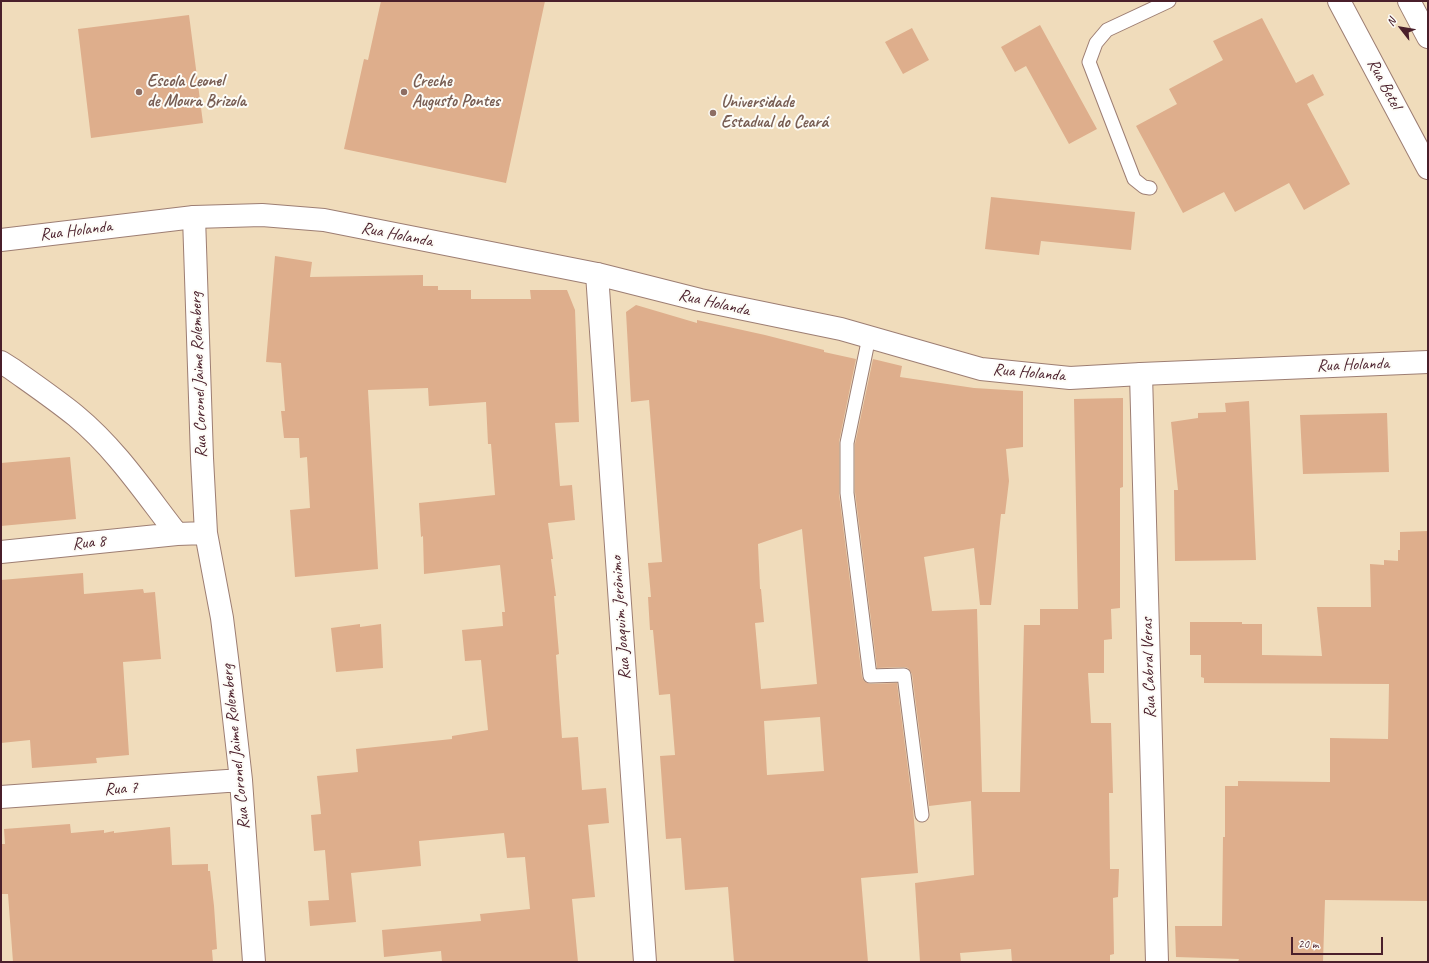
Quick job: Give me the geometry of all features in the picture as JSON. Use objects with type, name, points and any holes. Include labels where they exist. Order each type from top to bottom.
[{"type":"street","name":"Rua Betel","points":[[1339,1],[1428,168]]},
{"type":"street","points":[[1409,1],[1428,37]]},
{"type":"street","name":"Rua Holanda","points":[[1,240],[194,217],[262,215],[324,220],[597,274],[700,300],[841,329],[981,369],[1070,378],[1428,362]]},
{"type":"street","name":"Rua Coronel Jaime Rolemberg","points":[[194,217],[201,435],[206,533],[222,618],[240,780],[254,962]]},
{"type":"street","name":"Rua Joaquim Jerônimo","points":[[597,274],[645,962]]},
{"type":"street","points":[[1,362],[12,368],[76,416],[99,438],[125,466],[177,534],[206,533]]},
{"type":"street","name":"Rua Cabral Veras","points":[[1141,374],[1157,962]]},
{"type":"street","name":"Rua 8","points":[[1,552],[177,534]]},
{"type":"street","name":"Rua 7","points":[[1,797],[240,780]]},
{"type":"lane","points":[[1150,188],[1144,187],[1134,179],[1088,62],[1096,43],[1106,30],[1169,1]]},
{"type":"lane","points":[[869,337],[847,443],[847,493],[870,676],[904,675],[922,815]]},
{"type":"building","points":[[381,1],[545,1],[506,183],[344,149],[364,59],[368,60]]},
{"type":"building","points":[[189,15],[203,123],[91,138],[78,29]]},
{"type":"building","points":[[1262,18],[1296,83],[1313,74],[1324,95],[1307,104],[1350,184],[1304,210],[1289,183],[1235,212],[1224,192],[1183,213],[1136,126],[1177,104],[1169,89],[1223,60],[1213,41]]},
{"type":"building","points":[[1040,25],[1097,129],[1069,144],[1026,66],[1015,72],[1001,47]]},
{"type":"building","points":[[912,28],[929,60],[903,74],[885,42]]},
{"type":"building","points":[[991,197],[1135,212],[1131,250],[1041,241],[1039,255],[985,249]]},
{"type":"building","points":[[275,256],[312,262],[310,277],[423,275],[423,286],[438,286],[438,290],[471,290],[471,299],[531,299],[530,290],[567,290],[575,310],[579,422],[555,423],[560,486],[572,485],[575,520],[548,523],[556,596],[554,596],[559,654],[556,655],[562,738],[578,737],[582,790],[606,788],[609,823],[588,825],[595,897],[572,899],[578,962],[442,962],[441,951],[384,957],[382,930],[481,921],[480,914],[530,909],[525,857],[507,858],[504,833],[419,841],[421,866],[351,873],[356,922],[310,926],[308,901],[329,900],[325,850],[314,851],[311,815],[321,814],[317,776],[358,772],[356,749],[452,739],[452,736],[488,730],[481,660],[465,661],[462,630],[503,626],[502,612],[505,612],[500,565],[424,574],[423,536],[421,537],[419,503],[495,495],[491,444],[488,444],[486,402],[429,406],[428,388],[368,390],[378,569],[295,577],[290,510],[310,508],[307,457],[300,458],[299,438],[284,438],[281,411],[285,411],[281,363],[266,362]]},
{"type":"building","points":[[636,305],[697,323],[697,320],[765,335],[824,350],[824,352],[856,359],[839,442],[839,494],[862,677],[864,681],[870,684],[897,683],[913,808],[918,873],[861,878],[868,962],[734,962],[728,887],[685,890],[681,838],[666,839],[660,756],[675,755],[670,694],[659,695],[653,630],[650,630],[648,597],[651,597],[648,563],[662,562],[649,400],[631,402],[626,312]],"holes":[[[802,529],[817,684],[761,689],[755,623],[764,622],[760,589],[758,544]],[[820,717],[824,771],[767,775],[764,721]]]},
{"type":"building","points":[[873,359],[902,366],[900,377],[974,388],[1023,391],[1023,447],[1006,449],[1009,481],[1005,514],[1001,514],[991,605],[980,605],[974,548],[924,557],[932,611],[977,609],[982,792],[1020,792],[1024,625],[1040,625],[1040,609],[1078,609],[1074,399],[1123,398],[1123,487],[1120,488],[1120,608],[1111,609],[1112,639],[1104,640],[1104,673],[1088,673],[1091,723],[1111,723],[1113,793],[1109,793],[1110,869],[1119,869],[1118,897],[1113,898],[1114,954],[1110,955],[1110,962],[1012,962],[1011,949],[960,953],[961,962],[920,962],[915,883],[974,875],[971,801],[929,806],[912,674],[908,668],[904,667],[877,668],[855,492],[855,444]]},
{"type":"building","points":[[1249,401],[1256,560],[1175,561],[1174,490],[1178,490],[1171,422],[1198,418],[1198,413],[1226,412],[1225,403]]},
{"type":"building","points":[[1387,413],[1389,472],[1303,474],[1300,415]]},
{"type":"building","points":[[70,457],[76,519],[1,526],[1,463]]},
{"type":"building","points":[[1428,531],[1428,901],[1325,900],[1323,962],[1238,962],[1239,959],[1176,957],[1175,926],[1222,926],[1225,786],[1238,786],[1238,781],[1330,782],[1330,738],[1388,739],[1389,684],[1204,683],[1204,678],[1201,677],[1201,655],[1190,655],[1190,622],[1242,622],[1242,624],[1262,624],[1262,655],[1322,656],[1317,607],[1371,607],[1370,564],[1384,565],[1384,560],[1398,561],[1398,550],[1400,550],[1400,532]]},
{"type":"building","points":[[83,573],[84,594],[143,589],[144,593],[155,592],[161,659],[123,662],[129,755],[96,758],[97,763],[32,768],[30,740],[1,743],[1,580]]},
{"type":"building","points":[[360,624],[360,627],[381,624],[383,668],[336,672],[331,628]]},
{"type":"building","points":[[70,824],[71,833],[104,830],[104,833],[114,831],[114,833],[170,827],[172,865],[208,864],[214,906],[217,949],[212,950],[213,962],[13,962],[8,894],[1,894],[1,844],[5,844],[4,829]]},
{"type":"place","name":"Escola Leonel de Moura Brizola","points":[[139,92]]},
{"type":"place","name":"Creche Augusto Pontes","points":[[404,92]]},
{"type":"place","name":"Universidade Estadual do Ceará","points":[[713,113]]}]
